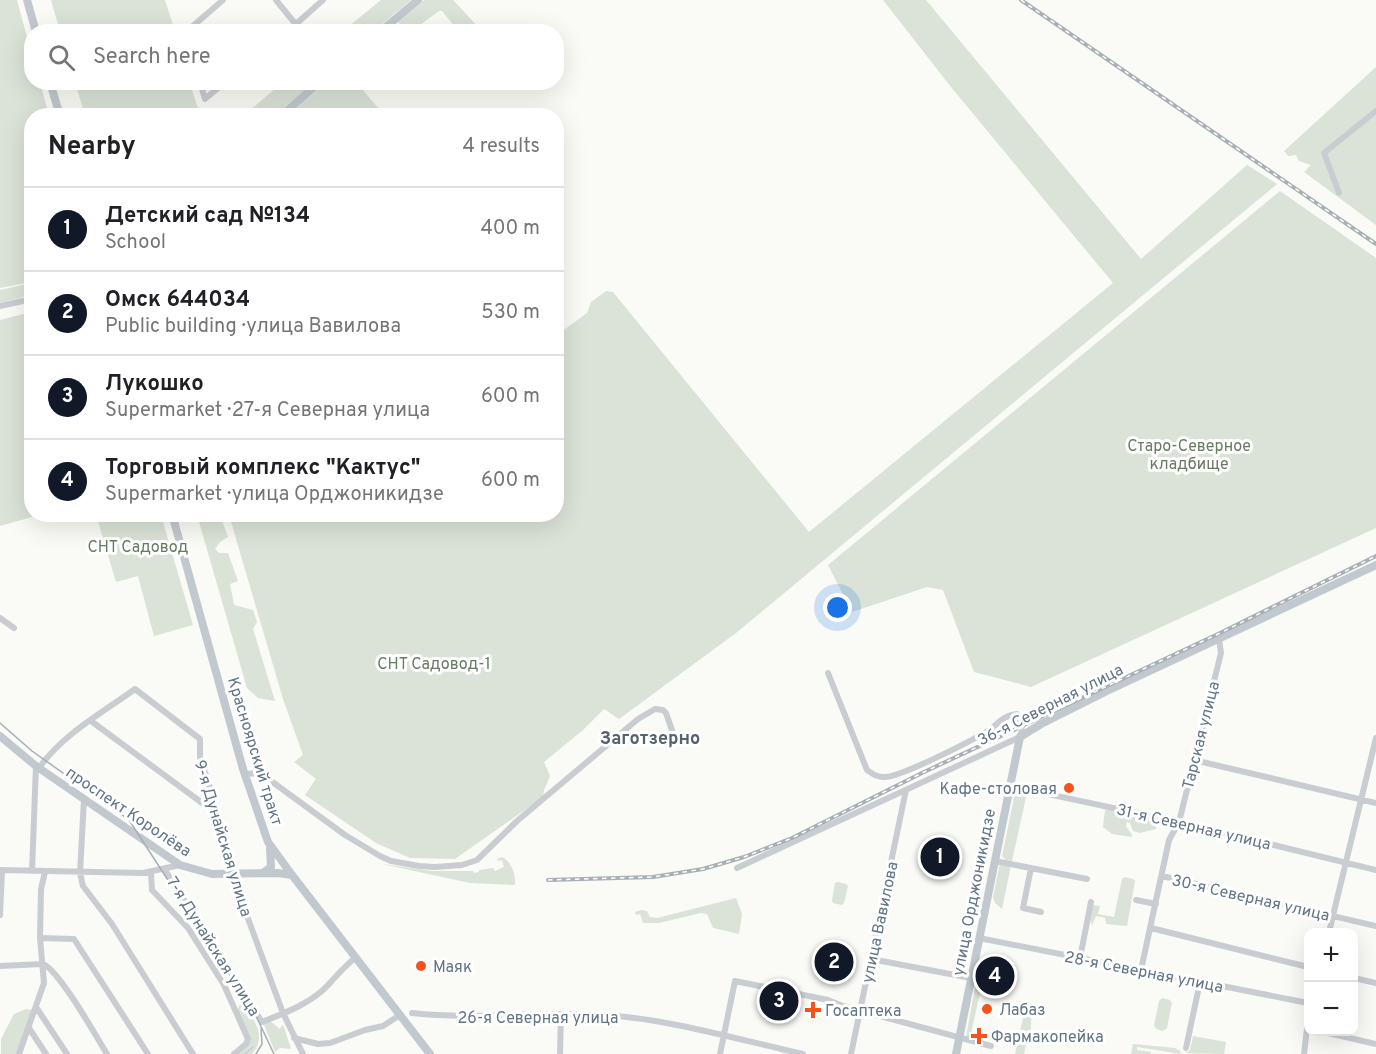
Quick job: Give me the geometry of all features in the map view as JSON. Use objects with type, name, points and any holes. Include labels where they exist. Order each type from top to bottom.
[{"type":"main road","points":[[27,0],[34,24]]},
{"type":"main road","points":[[390,24],[418,0]]},
{"type":"main road","points":[[52,90],[58,108]]},
{"type":"main road","points":[[289,108],[311,90]]},
{"type":"main road","name":"Красноярский тракт","points":[[174,522],[245,774],[268,842],[430,1054]]},
{"type":"main road","name":"36-я Северная улица","points":[[1020,737],[1107,691],[1376,565]]},
{"type":"main road","name":"проспект Королёва","points":[[0,736],[37,767],[180,865],[202,873],[291,875]]},
{"type":"main road","name":"улица Орджоникидзе","points":[[956,1054],[1020,737]]},
{"type":"main road","points":[[259,874],[269,870],[272,864],[268,842]]},
{"type":"street","points":[[195,24],[223,0]]},
{"type":"street","points":[[276,0],[296,24],[323,0]]},
{"type":"street","points":[[202,90],[205,99],[216,90]]},
{"type":"street","points":[[1340,194],[1324,153],[1376,111]]},
{"type":"street","points":[[0,306],[24,300]]},
{"type":"street","points":[[0,618],[14,628]]},
{"type":"street","name":"Тарская улица","points":[[1141,970],[1169,840],[1179,822],[1221,653],[1220,639]]},
{"type":"street","points":[[828,673],[867,770],[875,776],[886,777],[903,772],[988,731],[1010,715],[1017,714],[1023,725],[1020,737]]},
{"type":"street","name":"9-я Дунайская улица","points":[[91,721],[135,689],[200,740],[200,757],[213,796],[213,811],[219,822],[237,889],[283,1013],[303,1054]]},
{"type":"street","points":[[245,774],[258,773],[267,778],[345,835],[391,861],[419,866],[453,866],[477,860],[517,821],[638,719],[655,710],[663,710],[672,733]]},
{"type":"street","points":[[32,872],[37,767],[50,752],[91,721],[213,811]]},
{"type":"street","name":"36-я Северная улица","points":[[737,868],[1020,737]]},
{"type":"street","points":[[1330,928],[1376,738]]},
{"type":"street","points":[[1194,760],[1376,803]]},
{"type":"street","name":"31-я Северная улица","points":[[1010,786],[1179,822],[1376,870]]},
{"type":"street","name":"улица Вавилова","points":[[852,1054],[906,790]]},
{"type":"street","points":[[84,799],[80,873],[83,886],[112,924],[193,1054]]},
{"type":"street","points":[[995,861],[1087,879]]},
{"type":"street","points":[[0,915],[1,870],[151,873],[180,865]]},
{"type":"street","points":[[1031,868],[1023,908],[1041,912]]},
{"type":"street","name":"7-я Дунайская улица","points":[[165,870],[262,1022],[283,1013]]},
{"type":"street","points":[[19,1054],[44,983],[40,938],[41,888],[45,872]]},
{"type":"street","points":[[151,873],[152,890],[188,928],[224,985],[246,1031],[248,1039],[246,1044],[234,1054]]},
{"type":"street","name":"30-я Северная улица","points":[[1162,876],[1376,926]]},
{"type":"street","points":[[1136,900],[1156,904]]},
{"type":"street","points":[[1080,958],[1091,902]]},
{"type":"street","points":[[1151,928],[1304,966]]},
{"type":"street","points":[[40,938],[74,939],[148,1054]]},
{"type":"street","name":"28-я Северная улица","points":[[979,938],[1304,1002]]},
{"type":"street","points":[[283,1013],[299,1007],[314,996],[356,957]]},
{"type":"street","points":[[871,959],[971,978]]},
{"type":"street","points":[[974,963],[1007,969],[1006,975]]},
{"type":"street","points":[[0,966],[43,964],[48,966],[61,982],[107,1054]]},
{"type":"street","points":[[1358,979],[1376,983]]},
{"type":"street","points":[[720,1054],[735,981],[828,1000],[860,1011],[991,1046]]},
{"type":"street","points":[[1186,1048],[1200,982]]},
{"type":"street","points":[[36,1007],[67,1054]]},
{"type":"street","name":"26-я Северная улица","points":[[412,1013],[461,1017],[605,1015],[644,1020],[803,1054]]},
{"type":"street","points":[[560,1054],[561,1014]]},
{"type":"street","points":[[294,1038],[318,1044],[330,1043],[383,1026],[400,1015]]},
{"type":"street","points":[[29,1028],[46,1054]]},
{"type":"street","points":[[1304,1054],[1306,1036]]},
{"type":"street","points":[[1341,1036],[1376,1044]]},
{"type":"green space","points":[[0,0],[17,0],[24,26],[24,90],[42,90],[47,108],[24,108],[24,283],[0,288]]},
{"type":"green space","points":[[51,0],[165,0],[173,24],[58,24]]},
{"type":"green space","points":[[381,0],[411,0],[382,24],[352,24]]},
{"type":"green space","points":[[424,0],[453,0],[475,24],[452,24],[442,11],[421,24],[400,24],[398,22]]},
{"type":"green space","name":"СНТ Садовод-1","points":[[883,0],[926,0],[1141,259],[1247,165],[1277,184],[736,633],[619,719],[604,709],[583,730],[544,762],[550,776],[543,797],[455,859],[410,858],[376,843],[305,795],[316,779],[294,762],[303,755],[283,699],[231,522],[564,522],[564,330],[587,313],[591,302],[606,291],[613,292],[809,532],[1113,283],[951,87]]},
{"type":"green space","points":[[1376,67],[1376,225],[1304,172],[1311,165],[1299,161],[1296,155],[1288,156],[1284,151]]},
{"type":"green space","points":[[77,90],[192,90],[198,108],[83,108]]},
{"type":"green space","points":[[274,90],[305,90],[284,108],[252,108]]},
{"type":"green space","points":[[318,90],[363,90],[378,108],[296,108]]},
{"type":"green space","name":"Старо-Северное кладбище","points":[[1280,191],[1376,258],[1376,528],[1031,687],[974,672],[943,590],[927,587],[852,612],[828,565]]},
{"type":"green space","points":[[24,285],[24,297],[0,303],[0,290]]},
{"type":"green space","points":[[24,314],[24,519],[0,526],[0,320]]},
{"type":"green space","name":"СНТ Садовод","points":[[98,522],[163,522],[193,625],[154,636],[138,576],[116,582]]},
{"type":"green space","points":[[199,522],[223,522],[228,537],[215,549],[219,553],[228,553],[238,581],[230,584],[234,605],[253,610],[257,622],[253,629],[275,701],[258,698],[247,688]]},
{"type":"green space","points":[[1018,791],[1027,793],[1012,861],[1002,856],[1015,793]]},
{"type":"green space","points":[[1109,808],[1121,811],[1124,815],[1130,813],[1158,820],[1156,829],[1140,833],[1133,831],[1130,823],[1127,822],[1126,826],[1132,837],[1112,834],[1103,827],[1105,810]]},
{"type":"green space","points":[[502,857],[513,869],[515,885],[470,883],[382,864],[432,871],[473,871],[474,873],[493,868],[495,871],[504,867],[502,860],[497,859]]},
{"type":"green space","points":[[1000,863],[1011,865],[1002,909],[995,903],[993,897]]},
{"type":"green space","points":[[1125,877],[1135,881],[1127,926],[1106,924],[1105,918],[1096,916],[1092,925],[1090,920],[1093,905],[1100,906],[1098,914],[1114,917],[1122,879]]},
{"type":"green space","points":[[835,883],[848,886],[842,905],[833,903],[832,900]]},
{"type":"green space","points":[[736,898],[742,914],[739,934],[713,928],[707,914],[701,913],[659,923],[643,923],[640,914],[636,915],[635,912],[647,911],[650,917],[657,918]]},
{"type":"green space","points":[[975,987],[980,993],[970,1038],[966,1037]]},
{"type":"green space","points":[[1162,998],[1172,1003],[1167,1028],[1163,1031],[1156,1029],[1154,1025],[1159,1001]]},
{"type":"green space","points":[[241,1002],[254,1021],[259,1034],[257,1047],[252,1054],[236,1054],[247,1045],[238,1009]]},
{"type":"green space","points":[[26,1009],[32,1010],[18,1054],[1,1054],[1,1039],[14,1014]]},
{"type":"green space","points":[[1025,1009],[1032,1011],[1030,1045],[1026,1044],[1024,1054],[1015,1054]]},
{"type":"green space","points":[[270,1021],[280,1029],[282,1025],[284,1027],[291,1049],[280,1048],[275,1052],[264,1025]]},
{"type":"green space","points":[[1193,1036],[1226,1042],[1224,1054],[1186,1053],[1190,1050]]},
{"type":"green space","points":[[1133,1044],[1175,1048],[1181,1054],[1137,1047],[1137,1050],[1151,1052],[1151,1054],[1131,1054]]},
{"type":"waterway","points":[[245,1054],[253,1047]]},
{"type":"tram line","points":[[0,723],[32,751],[129,820],[256,1016],[274,1054]]},
{"type":"tram line","points":[[256,1054],[262,1044],[261,1029]]},
{"type":"railway","points":[[1021,0],[1376,244]]},
{"type":"railway","points":[[548,880],[653,877],[703,869],[744,857],[792,838],[922,773],[1218,634],[1376,556]]},
{"type":"place","name":"Кафе-столовая","points":[[1069,788]]},
{"type":"place","name":"Детский сад №134","points":[[940,857]]},
{"type":"place","name":"Омск 644034","points":[[834,962]]},
{"type":"place","name":"Маяк","points":[[421,966]]},
{"type":"place","name":"Торговый комплекс \"Кактус\"","points":[[995,976]]},
{"type":"place","name":"Лукошко","points":[[779,1001]]},
{"type":"place","name":"Лабаз","points":[[987,1009]]},
{"type":"place","name":"Госаптека","points":[[813,1010]]},
{"type":"place","name":"Фармакопейка","points":[[979,1036]]},
{"type":"district","name":"Заготзерно","points":[[650,738]]}]
